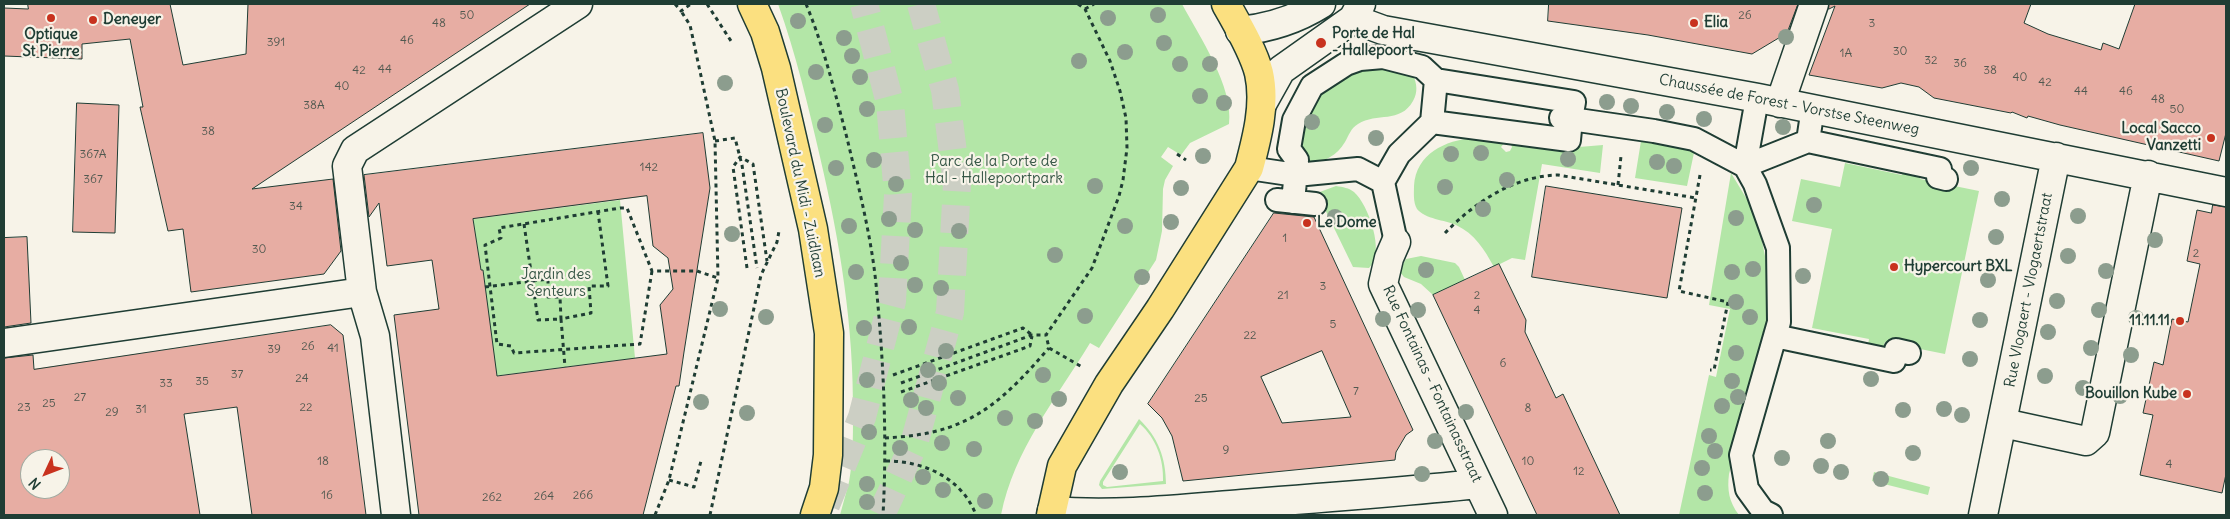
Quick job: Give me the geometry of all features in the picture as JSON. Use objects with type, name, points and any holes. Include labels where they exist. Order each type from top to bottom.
[{"type":"main road","name":"Boulevard du Midi - Zuidlaan","points":[[752,4],[765,32],[776,68],[813,229],[829,333],[828,455],[824,488],[815,515]]},
{"type":"main road","points":[[1051,513],[1062,466],[1109,384],[1191,261],[1249,168],[1256,143],[1262,104],[1259,73],[1226,4]]},
{"type":"street","points":[[396,515],[375,336],[362,292],[348,166],[355,150],[578,4]]},
{"type":"street","points":[[1240,31],[1260,29],[1283,22],[1321,4]]},
{"type":"street","points":[[1745,166],[1768,107],[1814,4]]},
{"type":"street","points":[[1262,104],[1281,70],[1352,9]]},
{"type":"street","name":"Chaussée de Forest - Vorstse Steenweg","points":[[1352,9],[1383,30],[1768,107],[2056,157],[2226,192]]},
{"type":"street","points":[[1295,202],[1297,160],[1282,152],[1308,80],[1346,64],[1360,59],[1383,57],[1574,102],[1566,119],[1569,140],[1432,122]]},
{"type":"street","points":[[1427,66],[1432,122]]},
{"type":"street","points":[[1566,119],[1623,135],[1694,139],[1704,148],[1745,166],[1755,184],[1778,248],[1778,322],[1741,455],[1747,488],[1763,511],[1771,515]]},
{"type":"street","points":[[1249,168],[1296,175],[1358,169],[1383,182],[1400,154],[1432,122]]},
{"type":"street","points":[[1745,166],[1809,131],[1883,161],[1940,169],[1938,177],[1946,179]]},
{"type":"street","name":"Rue Vlogaert - Vlogaertstraat","points":[[1983,515],[2056,157]]},
{"type":"street","points":[[2002,423],[2086,441],[2095,433],[2148,176]]},
{"type":"street","name":"Rue Fontainas - Fontainasstraat","points":[[1383,182],[1396,242],[1389,258],[1382,284],[1493,515]]},
{"type":"street","points":[[4,343],[362,292]]},
{"type":"street","points":[[1775,336],[1848,347],[1894,361],[1896,350],[1909,353]]},
{"type":"street","points":[[1051,513],[1092,514],[1157,511],[1478,484]]},
{"type":"path","points":[[656,515],[669,480],[718,278],[715,141],[690,26],[676,4]]},
{"type":"path","points":[[680,11],[691,4]]},
{"type":"path","points":[[707,4],[734,45]]},
{"type":"path","points":[[806,4],[817,31],[834,87],[868,236],[877,294],[886,461],[883,515]]},
{"type":"path","points":[[1078,4],[1085,9],[1110,60],[1126,118],[1127,148],[1119,196],[1092,268],[1046,335],[1049,348],[1089,372]]},
{"type":"path","points":[[1085,9],[1094,4]]},
{"type":"path","points":[[1618,185],[1623,135]]},
{"type":"path","points":[[715,141],[734,138],[740,156],[757,268]]},
{"type":"path","points":[[1704,148],[1678,291],[1728,302],[1714,370],[1710,370]]},
{"type":"path","points":[[1177,154],[1186,160]]},
{"type":"path","points":[[740,156],[753,164],[767,266]]},
{"type":"path","points":[[740,156],[733,167],[747,268]]},
{"type":"path","points":[[1445,233],[1459,218],[1498,192],[1532,177],[1558,175],[1696,198]]},
{"type":"path","points":[[627,208],[652,271],[640,344],[514,353],[511,346],[497,344],[488,287],[486,245],[501,238],[499,228],[598,212],[627,208]]},
{"type":"path","points":[[524,224],[538,320],[561,319],[591,313],[589,286],[608,286],[598,212]]},
{"type":"path","points":[[710,515],[761,275],[777,242],[781,225]]},
{"type":"path","points":[[652,271],[697,271],[718,278]]},
{"type":"path","points":[[488,287],[548,279],[548,297],[560,297],[565,367]]},
{"type":"path","points":[[892,375],[1022,328],[1032,335]]},
{"type":"path","points":[[900,383],[1032,335],[1046,335]]},
{"type":"path","points":[[901,392],[1030,346],[1032,335]]},
{"type":"path","points":[[885,438],[926,434],[949,428],[971,419],[991,406],[1021,380],[1049,348]]},
{"type":"path","points":[[669,480],[694,487],[701,461]]},
{"type":"path","points":[[886,461],[905,461],[928,468],[944,476],[967,496],[976,515]]},
{"type":"green space","name":"Parc de la Porte de Hal - Hallepoortpark","points":[[778,4],[1182,4],[1206,46],[1221,78],[1229,110],[1229,124],[1190,143],[1181,155],[1168,147],[1161,157],[1173,166],[1165,180],[1163,189],[1162,231],[1156,260],[1099,348],[1090,343],[1038,426],[1016,469],[1007,491],[1001,515],[840,515],[849,482],[853,440],[853,382],[848,317],[834,221],[827,189],[796,61]]},
{"type":"green space","points":[[1373,65],[1413,75],[1416,94],[1413,101],[1402,113],[1358,124],[1342,147],[1334,154],[1325,160],[1310,165],[1301,156],[1299,137],[1308,108],[1328,83]]},
{"type":"green space","points":[[1474,138],[1505,142],[1501,147],[1506,152],[1510,151],[1512,147],[1510,142],[1555,149],[1603,145],[1600,173],[1542,164],[1525,260],[1512,258],[1494,267],[1483,248],[1469,233],[1456,225],[1425,215],[1417,209],[1414,200],[1414,186],[1420,165],[1426,157],[1453,142]]},
{"type":"green space","points":[[1641,141],[1695,148],[1687,186],[1635,178]]},
{"type":"green space","name":"Hypercourt BXL","points":[[1845,163],[1902,175],[1904,169],[1921,173],[1920,179],[1979,191],[1945,354],[1885,342],[1883,348],[1868,345],[1869,339],[1812,328],[1832,229],[1792,221],[1801,179],[1840,187]]},
{"type":"green space","points":[[1731,173],[1751,206],[1760,231],[1768,271],[1769,311],[1767,330],[1729,474],[1730,496],[1739,515],[1679,515],[1709,375],[1716,377],[1730,309],[1709,305]]},
{"type":"green space","points":[[1336,186],[1354,192],[1365,207],[1373,229],[1376,251],[1374,261],[1369,268],[1353,267],[1317,193]]},
{"type":"green space","name":"Jardin des Senteurs","points":[[620,200],[635,358],[494,376],[483,270],[481,270],[473,219]]},
{"type":"green space","points":[[1421,256],[1455,263],[1465,280],[1433,295],[1421,284],[1404,277],[1399,271],[1406,259]]},
{"type":"green space","points":[[1139,419],[1146,426],[1160,448],[1166,474],[1166,484],[1102,489],[1099,485]],"holes":[[[1140,424],[1146,430],[1158,450],[1162,465],[1163,481],[1107,487],[1103,485],[1103,482]]]},
{"type":"green space","points":[[1874,472],[1930,487],[1928,495],[1872,481]]},
{"type":"building","points":[[28,4],[170,4],[183,65],[246,54],[248,4],[530,4],[252,189],[333,179],[341,251],[324,274],[191,292],[183,229],[168,231],[140,107],[143,107],[130,39],[82,44],[82,59],[4,56],[4,8],[28,9]]},
{"type":"building","points":[[1549,4],[1798,4],[1787,33],[1752,54],[1648,35],[1548,21]]},
{"type":"building","points":[[1829,4],[2031,4],[2024,23],[2048,34],[2101,50],[2103,43],[2119,49],[2135,4],[2226,4],[2226,133],[2219,161],[2028,116],[2027,118],[2012,112],[1934,98],[1919,87],[1901,83],[1882,88],[1809,75],[1835,6],[1829,9]]},
{"type":"building","points":[[77,103],[119,105],[115,233],[73,232]]},
{"type":"building","points":[[703,133],[710,188],[679,386],[676,386],[643,515],[419,515],[394,315],[439,309],[432,260],[387,266],[379,203],[369,217],[364,175]],"holes":[[[647,196],[653,246],[668,258],[673,289],[660,305],[667,354],[497,376],[483,270],[481,270],[473,219]]]},
{"type":"building","points":[[1546,186],[1682,208],[1667,298],[1532,277]]},
{"type":"building","name":"Bouillon Kube","points":[[2213,205],[2226,207],[2226,474],[2222,493],[2140,475],[2153,415],[2143,413],[2154,362],[2163,365],[2172,319],[2188,322],[2200,264],[2187,261],[2197,210],[2211,213]]},
{"type":"building","points":[[1274,213],[1314,217],[1413,430],[1406,435],[1396,452],[1395,460],[1183,481],[1172,436],[1162,418],[1148,404]],"holes":[[[1322,351],[1351,417],[1282,423],[1261,377]]]},
{"type":"building","points":[[27,237],[31,323],[4,327],[4,238]]},
{"type":"building","points":[[1499,264],[1526,320],[1525,332],[1556,398],[1563,394],[1620,515],[1537,515],[1433,295]]},
{"type":"building","points":[[331,325],[343,335],[366,515],[252,515],[237,407],[184,414],[200,515],[4,515],[4,358],[33,355],[34,369]]},
{"type":"tunnel","points":[[826,505],[862,417],[892,301],[898,195],[890,103],[864,4]]},
{"type":"tunnel","points":[[881,515],[914,444],[950,312],[957,184],[945,90],[921,4]]},
{"type":"place","name":"Optique St Pierre","points":[[51,18]]},
{"type":"place","name":"Deneyer","points":[[93,20]]},
{"type":"place","name":"Elia","points":[[1694,23]]},
{"type":"place","name":"Porte de Hal - Hallepoort","points":[[1321,43]]},
{"type":"place","name":"Local Sacco Vanzetti","points":[[2211,138]]},
{"type":"place","name":"Le Dome","points":[[1307,223]]},
{"type":"place","name":"Hypercourt BXL","points":[[1894,267]]},
{"type":"place","name":"11.11.11","points":[[2180,321]]},
{"type":"place","name":"Bouillon Kube","points":[[2187,394]]}]
